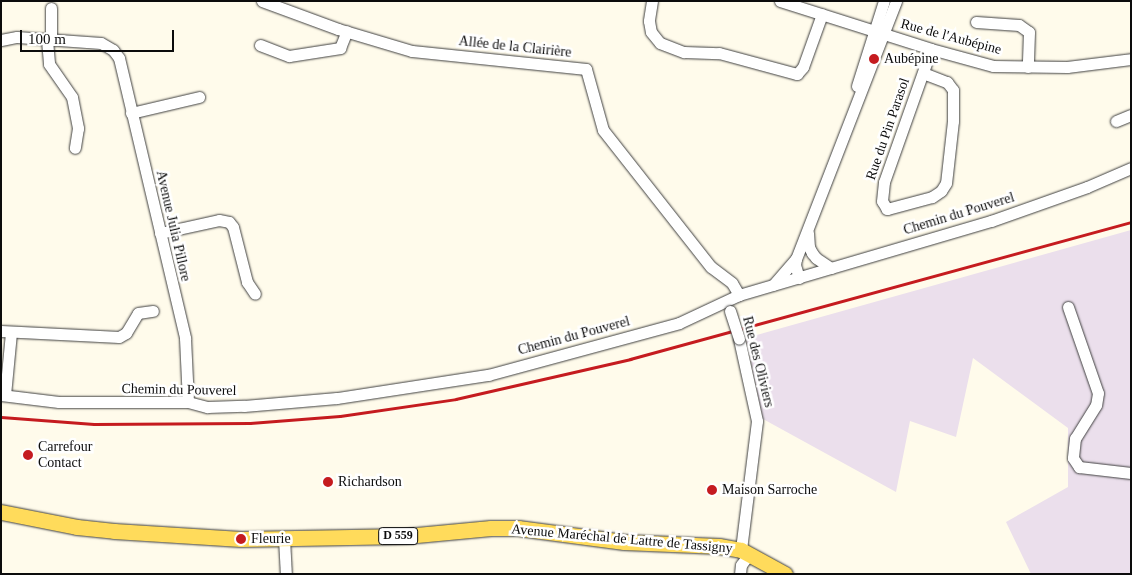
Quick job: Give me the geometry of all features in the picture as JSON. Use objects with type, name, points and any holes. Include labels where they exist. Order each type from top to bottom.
[{"type":"main road","name":"Avenue Maréchal de Lattre de Tassigny","points":[[3,512],[78,527],[226,538],[406,536],[491,528],[518,528],[624,542],[719,546],[745,552],[785,574]]},
{"type":"street","name":"Allée de la Clairière","points":[[262,1],[347,31],[412,51],[586,69],[603,130],[711,267],[732,283],[739,295]]},
{"type":"street","points":[[652,1],[649,21],[651,32],[660,43],[684,52],[719,52],[797,74],[803,67],[822,14]]},
{"type":"street","name":"Rue de l'Aubépine","points":[[780,1],[931,49],[993,66],[1067,67],[1131,59]]},
{"type":"street","points":[[802,277],[795,265],[796,259],[809,231],[849,124],[879,32],[884,1]]},
{"type":"street","points":[[879,32],[896,1]]},
{"type":"street","points":[[51,8],[49,64],[72,97],[78,128],[75,148]]},
{"type":"street","points":[[976,22],[1019,25],[1029,32],[1028,67]]},
{"type":"street","points":[[260,45],[290,56],[340,48],[347,31]]},
{"type":"street","points":[[1,40],[17,37],[49,40]]},
{"type":"street","name":"Avenue Julia Pillore","points":[[49,40],[100,44],[113,50],[119,58],[185,338],[188,402]]},
{"type":"street","name":"Rue du Pin Parasol","points":[[923,73],[947,82],[953,90],[953,121],[946,183],[941,191],[932,197],[887,208],[882,201],[884,182],[931,49]]},
{"type":"street","points":[[131,113],[200,97]]},
{"type":"street","points":[[1116,121],[1131,115]]},
{"type":"street","name":"Chemin du Pouverel","points":[[3,395],[58,402],[108,404],[188,402],[207,407],[337,398],[488,375],[679,323],[729,305],[739,295],[1015,213],[1087,187],[1131,168]]},
{"type":"street","points":[[160,233],[219,220],[228,222],[233,227],[247,282],[255,294]]},
{"type":"street","points":[[802,277],[809,247],[809,231]]},
{"type":"street","points":[[809,247],[816,258],[831,268]]},
{"type":"street","points":[[773,285],[796,259]]},
{"type":"street","name":"Rue des Oliviers","points":[[729,305],[739,339],[757,421],[745,552],[740,574]]},
{"type":"street","points":[[1068,307],[1098,393],[1096,405],[1075,438],[1073,458],[1079,467],[1131,473]]},
{"type":"street","points":[[3,395],[6,332],[119,337],[126,333],[138,313],[153,311]]},
{"type":"street","points":[[284,538],[286,574]]},
{"type":"shaded area","points":[[1131,230],[1131,574],[1031,574],[1006,522],[1068,487],[1068,428],[973,358],[956,437],[910,421],[896,492],[763,419],[746,338]]},
{"type":"railway","points":[[1,417],[94,424],[250,423],[340,416],[456,399],[630,359],[1131,222]]},
{"type":"place","name":"Aubépine","points":[[874,59]]},
{"type":"place","name":"Carrefour Contact","points":[[28,455]]},
{"type":"place","name":"Richardson","points":[[328,482]]},
{"type":"place","name":"Maison Sarroche","points":[[712,490]]},
{"type":"place","name":"Fleurie","points":[[241,539]]}]
